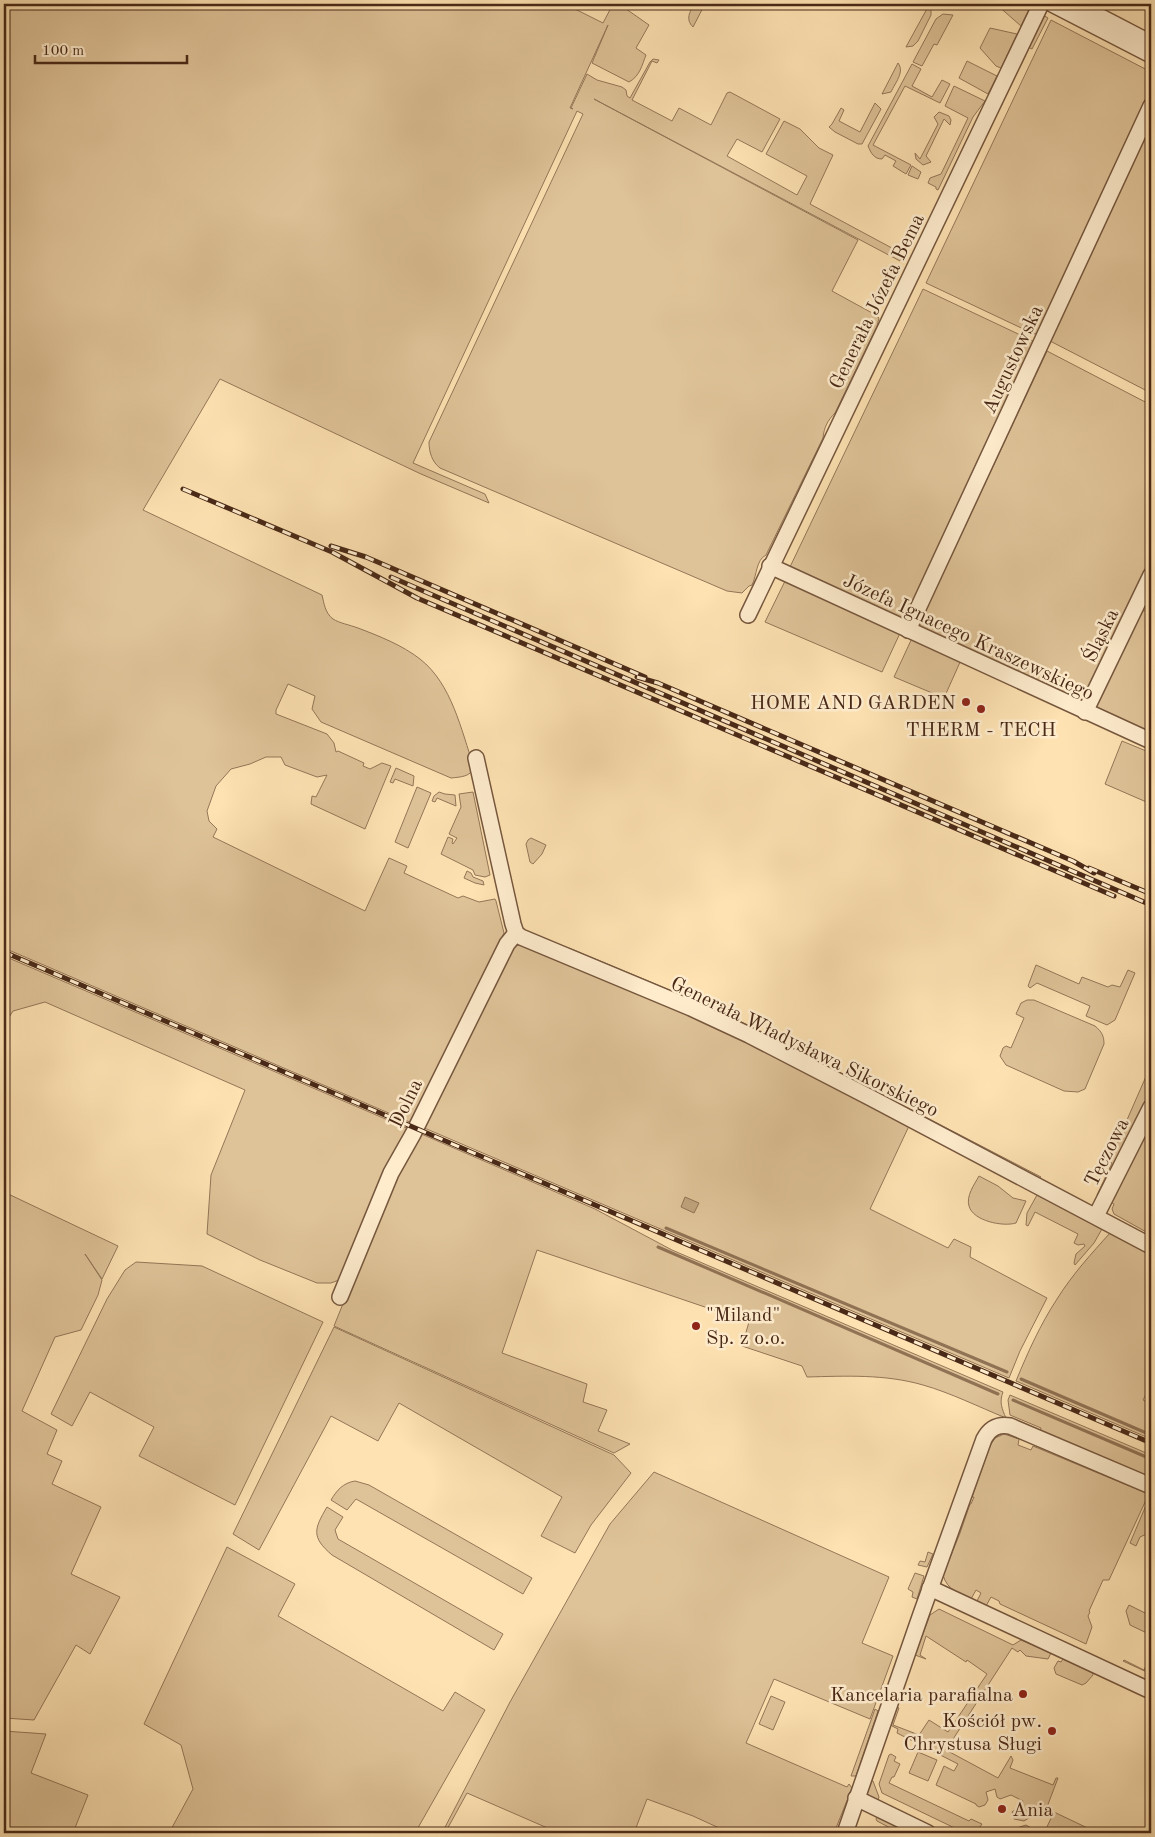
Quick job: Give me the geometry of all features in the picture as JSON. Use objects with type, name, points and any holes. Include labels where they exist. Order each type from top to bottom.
[{"type":"street","name":"Generała Józefa Bema","points":[[748,615],[1041,4]]},
{"type":"street","points":[[1052,4],[1151,55]]},
{"type":"street","points":[[1076,4],[1151,43]]},
{"type":"street","name":"Augustowska","points":[[908,630],[1151,106]]},
{"type":"street","name":"Józefa Ignacego Kraszewskiego","points":[[770,566],[1151,741]]},
{"type":"street","name":"Śląska","points":[[1085,712],[1146,600],[1151,575]]},
{"type":"street","points":[[476,758],[516,933]]},
{"type":"street","name":"Generała Władysława Sikorskiego","points":[[516,933],[527,940],[691,1008],[742,1032],[1151,1246]]},
{"type":"street","name":"Dolna","points":[[340,1297],[391,1173],[413,1134],[507,944],[516,933]]},
{"type":"street","name":"Tęczowa","points":[[1096,1216],[1151,1107]]},
{"type":"street","points":[[845,1833],[930,1588],[986,1436],[996,1427],[1010,1426],[1151,1486]]},
{"type":"street","points":[[930,1588],[1151,1691]]},
{"type":"street","points":[[856,1798],[928,1833]]},
{"type":"shaded area","points":[[4,4],[565,4],[603,23],[613,4],[619,4],[649,25],[636,48],[646,55],[640,70],[636,77],[629,82],[592,63],[608,25],[570,108],[573,109],[571,108],[587,74],[597,80],[622,87],[630,98],[650,62],[653,59],[659,60],[657,63],[652,61],[632,100],[672,121],[679,108],[711,125],[727,93],[730,92],[780,119],[762,152],[737,139],[727,156],[797,195],[807,176],[766,154],[784,121],[800,129],[819,148],[833,155],[810,204],[903,254],[900,261],[594,99],[858,240],[832,291],[874,314],[879,318],[877,326],[835,413],[824,430],[823,438],[766,555],[758,564],[752,585],[742,593],[727,591],[440,468],[432,457],[429,442],[583,114],[577,111],[413,463],[485,494],[489,503],[421,474],[220,379],[143,510],[322,595],[324,605],[330,617],[338,622],[366,631],[406,649],[431,669],[448,694],[460,723],[474,767],[468,775],[451,778],[321,722],[312,709],[315,696],[288,684],[276,714],[327,734],[334,743],[336,752],[338,751],[364,763],[363,766],[370,769],[382,763],[391,766],[365,829],[311,804],[312,796],[316,797],[327,775],[317,777],[285,765],[281,757],[266,757],[231,769],[216,786],[207,811],[209,821],[217,829],[213,837],[365,911],[389,858],[407,866],[404,873],[458,898],[463,896],[479,902],[495,899],[504,933],[412,1123],[4,948]]},
{"type":"shaded area","points":[[694,4],[705,4],[693,27],[689,18]]},
{"type":"shaded area","points":[[998,4],[1022,4],[1030,8],[1021,26]]},
{"type":"shaded area","points":[[929,5],[931,15],[918,41],[913,46],[906,47]]},
{"type":"shaded area","points":[[943,14],[953,15],[937,45],[934,44],[922,66],[913,62],[936,19]]},
{"type":"shaded area","points":[[1043,15],[1048,18],[1032,49],[1028,47]]},
{"type":"shaded area","points":[[1051,20],[1151,72],[1151,88],[1038,333],[1034,334],[926,283]]},
{"type":"shaded area","points":[[990,28],[1017,34],[1001,68],[996,66],[980,48]]},
{"type":"shaded area","points":[[967,61],[997,76],[988,94],[959,78]]},
{"type":"shaded area","points":[[898,63],[900,74],[897,81],[891,92],[882,94]]},
{"type":"shaded area","points":[[912,64],[921,69],[912,86],[932,97],[942,80],[950,84],[940,103],[905,86],[873,145],[911,165],[906,174],[893,166],[896,161],[885,155],[882,159],[875,157],[868,146]]},
{"type":"shaded area","points":[[954,86],[985,101],[973,117],[938,190],[928,183],[930,178],[941,174],[968,118],[945,106]]},
{"type":"shaded area","points":[[875,103],[881,109],[862,144],[858,144],[829,127],[841,108],[844,110],[839,121],[860,132]]},
{"type":"shaded area","points":[[939,112],[949,116],[951,120],[950,125],[944,119],[926,156],[931,162],[923,165],[916,159],[915,153],[920,159],[938,124],[934,117]]},
{"type":"shaded area","points":[[1151,122],[1151,393],[1050,341]]},
{"type":"shaded area","points":[[912,166],[921,172],[918,179],[908,175]]},
{"type":"shaded area","points":[[923,289],[1033,341],[903,622],[789,569]]},
{"type":"shaded area","points":[[1047,351],[1151,405],[1151,559],[1081,705],[917,629]]},
{"type":"shaded area","points":[[786,579],[901,631],[882,672],[765,622]]},
{"type":"shaded area","points":[[1147,610],[1151,612],[1151,733],[1098,710],[1095,705],[1140,612]]},
{"type":"shaded area","points":[[913,636],[961,660],[944,698],[894,677]]},
{"type":"shaded area","points":[[1122,741],[1151,753],[1151,804],[1105,784]]},
{"type":"shaded area","points":[[396,768],[414,776],[413,786],[395,779],[393,783],[390,782]]},
{"type":"shaded area","points":[[417,787],[431,793],[408,848],[395,842]]},
{"type":"shaded area","points":[[439,792],[455,795],[456,806],[437,798],[435,802],[432,801]]},
{"type":"shaded area","points":[[473,792],[490,875],[485,877],[475,875],[473,870],[441,854],[448,837],[453,839],[453,844],[457,838],[449,834],[461,807],[459,794]]},
{"type":"shaded area","points":[[531,838],[546,845],[542,854],[533,864],[530,862],[526,844]]},
{"type":"shaded area","points":[[467,871],[473,877],[483,881],[484,885],[464,878]]},
{"type":"shaded area","points":[[521,945],[689,1015],[755,1045],[909,1126],[870,1209],[948,1248],[954,1239],[971,1247],[970,1257],[1047,1298],[1020,1351],[1009,1378],[422,1127],[507,955],[515,946]]},
{"type":"shaded area","points":[[569,948],[694,1000],[754,1028],[1041,1177],[1039,1178],[571,952]]},
{"type":"shaded area","points":[[4,956],[409,1129],[339,1280],[331,1283],[317,1283],[260,1260],[207,1234],[211,1175],[245,1090],[45,1002],[13,1011],[4,1025]]},
{"type":"shaded area","points":[[1036,965],[1079,984],[1082,977],[1108,987],[1112,985],[1120,987],[1128,970],[1135,973],[1115,1020],[1107,1025],[1086,1016],[1090,1006],[1037,983],[1030,988],[1028,986]]},
{"type":"shaded area","points":[[1027,1000],[1034,1000],[1095,1026],[1101,1032],[1104,1044],[1085,1089],[1078,1092],[1064,1091],[1006,1065],[1000,1056],[1003,1048],[1006,1046],[1011,1048],[1024,1018],[1016,1014],[1021,1003]]},
{"type":"shaded area","points":[[1151,1065],[1151,1097],[1100,1196],[1097,1195],[1112,1163],[1109,1161]]},
{"type":"shaded area","points":[[1151,1119],[1151,1230],[1148,1233],[1114,1214],[1112,1209],[1114,1204],[1109,1201]]},
{"type":"shaded area","points":[[419,1133],[595,1209],[672,1250],[1003,1392],[1001,1402],[1006,1418],[944,1392],[909,1381],[865,1376],[807,1377],[802,1366],[742,1346],[749,1322],[537,1250],[502,1353],[587,1384],[583,1402],[607,1410],[598,1431],[630,1444],[614,1453],[334,1326],[384,1202]]},
{"type":"shaded area","points":[[979,1176],[998,1186],[1013,1198],[1026,1201],[1016,1223],[989,1222],[976,1216],[972,1211],[968,1202],[971,1191]]},
{"type":"shaded area","points":[[4,1192],[118,1246],[102,1279],[85,1254],[102,1280],[98,1295],[81,1330],[55,1337],[22,1411],[57,1430],[47,1454],[62,1461],[52,1484],[101,1507],[71,1574],[120,1597],[90,1654],[76,1645],[34,1720],[4,1718]]},
{"type":"shaded area","points":[[1037,1195],[1102,1229],[1094,1243],[1075,1265],[1076,1254],[1085,1246],[1084,1244],[1078,1245],[1074,1243],[1078,1234],[1035,1212],[1028,1226],[1026,1225],[1027,1213]]},
{"type":"shaded area","points":[[685,1197],[699,1203],[694,1213],[681,1207]]},
{"type":"shaded area","points":[[1110,1233],[1151,1254],[1151,1385],[1143,1400],[1151,1404],[1151,1439],[1016,1381],[1045,1319],[1057,1299],[1075,1273]]},
{"type":"shaded area","points":[[136,1262],[202,1266],[323,1322],[235,1505],[139,1456],[154,1427],[90,1392],[72,1426],[51,1414],[107,1299],[125,1270]]},
{"type":"shaded area","points":[[334,1327],[614,1455],[631,1473],[591,1525],[575,1553],[541,1536],[562,1497],[399,1403],[378,1441],[331,1416],[259,1550],[233,1534]]},
{"type":"shaded area","points":[[1010,1395],[1151,1455],[1151,1479],[1040,1432],[1041,1428],[1010,1415],[1008,1400]]},
{"type":"shaded area","points":[[1004,1434],[1019,1439],[1018,1445],[1031,1450],[1033,1446],[1146,1493],[1146,1500],[1109,1580],[1103,1580],[1089,1611],[1088,1616],[1092,1627],[1086,1644],[1000,1604],[999,1601],[991,1597],[986,1606],[977,1601],[981,1593],[976,1590],[971,1599],[950,1588],[943,1575],[974,1497],[972,1497],[990,1446],[995,1438]]},
{"type":"shaded area","points":[[654,1472],[889,1577],[862,1643],[893,1656],[870,1719],[774,1679],[746,1743],[847,1787],[849,1784],[852,1788],[834,1833],[730,1833],[693,1816],[647,1799],[634,1833],[559,1833],[467,1793],[445,1833],[442,1833],[510,1702],[610,1524]]},
{"type":"shaded area","points":[[355,1481],[369,1485],[532,1578],[523,1594],[356,1499],[347,1510],[331,1500],[347,1483]]},
{"type":"shaded area","points":[[1150,1502],[1151,1532],[1140,1537],[1136,1546],[1130,1543],[1147,1503]]},
{"type":"shaded area","points":[[327,1507],[343,1517],[335,1530],[338,1539],[503,1634],[494,1650],[332,1555],[321,1543],[317,1532],[319,1521]]},
{"type":"shaded area","points":[[227,1547],[295,1584],[278,1616],[443,1711],[455,1692],[485,1710],[415,1833],[169,1833],[193,1789],[181,1745],[144,1724]]},
{"type":"shaded area","points":[[928,1552],[933,1554],[927,1567],[918,1565],[920,1561],[925,1562]]},
{"type":"shaded area","points":[[915,1573],[924,1576],[917,1599],[912,1597],[913,1592],[908,1589]]},
{"type":"shaded area","points":[[1129,1605],[1151,1616],[1151,1635],[1130,1625],[1126,1611]]},
{"type":"shaded area","points":[[939,1609],[1013,1645],[1021,1640],[1051,1653],[1048,1659],[1026,1656],[1020,1650],[1018,1652],[1012,1648],[946,1750],[998,1778],[1011,1756],[1013,1760],[1010,1768],[1053,1785],[1056,1778],[1058,1778],[1047,1807],[1024,1821],[1014,1819],[1012,1812],[1023,1801],[1011,1795],[1000,1799],[997,1797],[995,1789],[986,1792],[988,1800],[985,1805],[979,1807],[936,1785],[944,1766],[954,1771],[958,1764],[897,1733],[898,1729],[891,1724],[897,1707],[899,1708],[893,1725],[919,1735],[929,1720],[948,1732],[987,1674],[926,1636],[920,1655],[926,1659],[915,1655],[930,1615]]},
{"type":"shaded area","points":[[1151,1655],[1151,1674],[1123,1661],[1144,1670]]},
{"type":"shaded area","points":[[1063,1659],[1093,1673],[1093,1675],[1082,1685],[1056,1674],[1054,1668],[1058,1661],[1061,1662]]},
{"type":"shaded area","points":[[771,1696],[785,1702],[773,1730],[759,1724]]},
{"type":"shaded area","points":[[875,1709],[878,1711],[856,1776],[851,1776]]},
{"type":"shaded area","points":[[4,1731],[46,1734],[31,1773],[88,1795],[73,1833],[4,1833]]},
{"type":"shaded area","points":[[918,1752],[937,1760],[928,1781],[909,1773]]},
{"type":"shaded area","points":[[891,1754],[896,1757],[894,1761],[900,1764],[889,1783],[969,1821],[971,1819],[982,1824],[976,1833],[965,1833],[882,1793],[879,1784]]},
{"type":"shaded area","points":[[868,1779],[873,1781],[879,1797],[877,1803],[867,1793]]},
{"type":"shaded area","points":[[1054,1812],[1098,1833],[1073,1833],[1060,1827],[1057,1833],[1045,1831]]},
{"type":"shaded area","points":[[878,1814],[897,1824],[894,1830],[877,1821]]},
{"type":"shaded area","points":[[1026,1825],[1037,1831],[1036,1833],[1008,1833],[1007,1831]]},
{"type":"waterway","points":[[666,1228],[1007,1372]]},
{"type":"waterway","points":[[658,1247],[998,1394]]},
{"type":"waterway","points":[[1021,1379],[1151,1435]]},
{"type":"waterway","points":[[1013,1400],[1151,1459]]},
{"type":"railway","points":[[183,489],[332,552],[417,598],[1114,896]]},
{"type":"railway","points":[[331,546],[366,557],[645,677]]},
{"type":"railway","points":[[391,577],[1151,905]]},
{"type":"railway","points":[[637,677],[658,683],[1073,861],[1094,873]]},
{"type":"railway","points":[[1089,868],[1151,894]]},
{"type":"railway","points":[[4,952],[1151,1443]]},
{"type":"place","name":"HOME AND GARDEN","points":[[966,702]]},
{"type":"place","name":"THERM - TECH","points":[[981,709]]},
{"type":"place","name":"\"Miland\" Sp. z o.o.","points":[[696,1326]]},
{"type":"place","name":"Kancelaria parafialna","points":[[1023,1694]]},
{"type":"place","name":"Kościół pw. Chrystusa Sługi","points":[[1052,1731]]},
{"type":"place","name":"Ania","points":[[1002,1809]]}]
